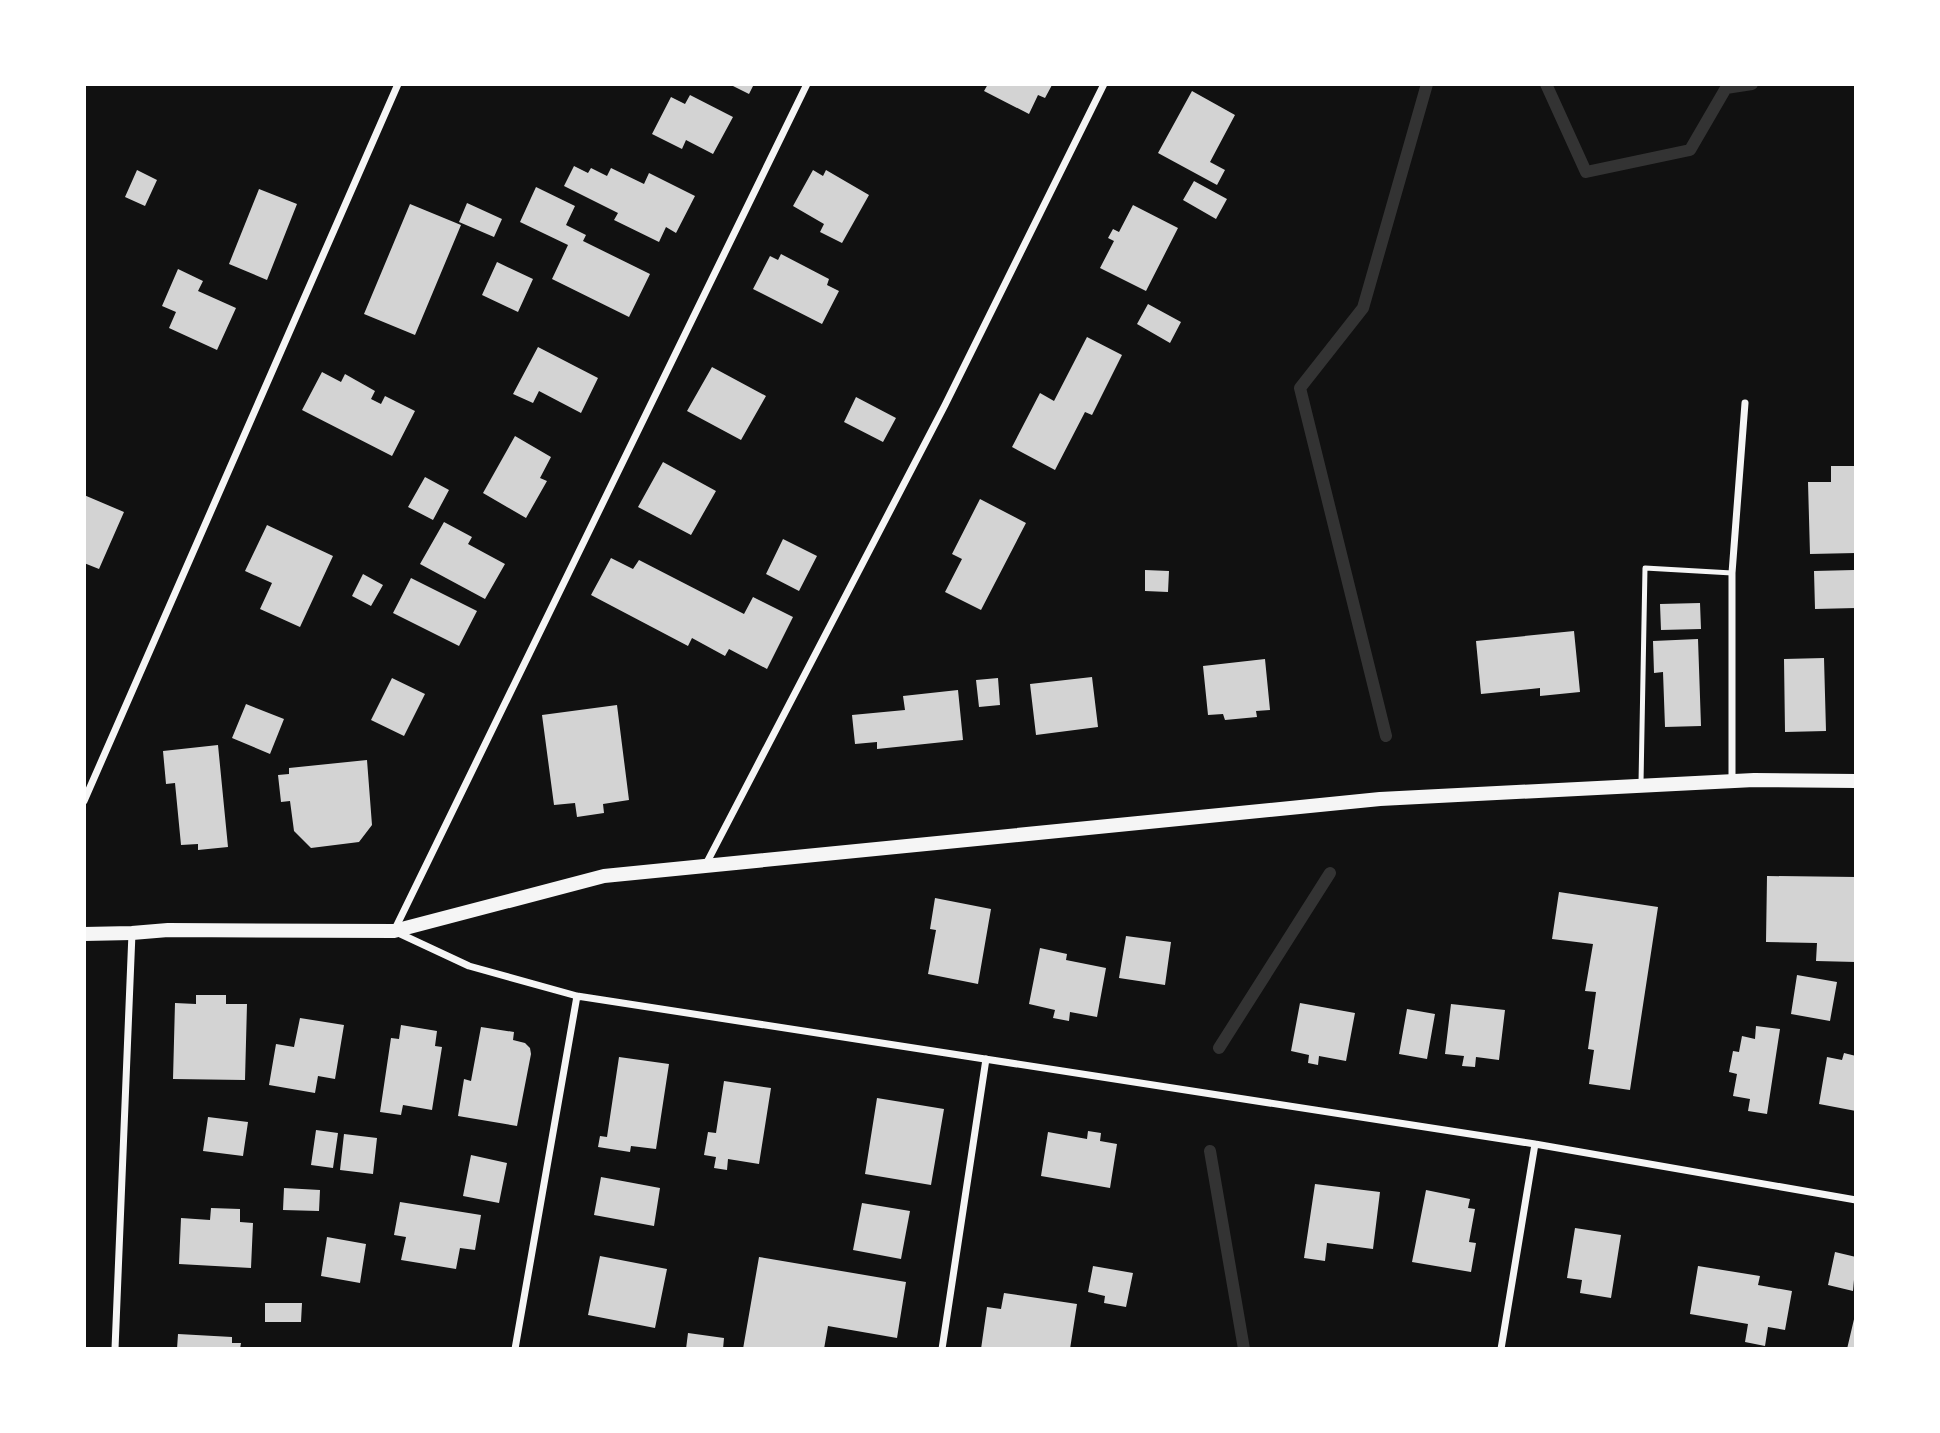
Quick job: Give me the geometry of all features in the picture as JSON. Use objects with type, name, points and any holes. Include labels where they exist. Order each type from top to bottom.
[{"type":"main road","points":[[84,934],[169,930],[394,931],[604,876],[1380,799],[1732,781],[1856,781]]},
{"type":"street","points":[[84,801],[398,84]]},
{"type":"street","points":[[807,84],[394,931],[469,966],[577,996],[1535,1144],[1856,1200]]},
{"type":"street","points":[[705,867],[945,405],[1104,84]]},
{"type":"street","points":[[1732,781],[1732,573],[1745,403]]},
{"type":"street","points":[[115,1349],[132,933]]},
{"type":"street","points":[[515,1349],[577,996]]},
{"type":"street","points":[[942,1349],[986,1059]]},
{"type":"street","points":[[1501,1349],[1535,1144]]},
{"type":"lane","points":[[1641,787],[1645,568],[1732,573]]},
{"type":"building","points":[[729,84],[754,84],[749,94]]},
{"type":"building","points":[[988,84],[1052,85],[1045,98],[1038,95],[1029,114],[984,91]]},
{"type":"building","points":[[1192,91],[1235,115],[1210,162],[1225,170],[1217,185],[1158,153]]},
{"type":"building","points":[[690,95],[733,117],[713,154],[686,140],[682,149],[652,134],[671,97],[685,104]]},
{"type":"building","points":[[574,166],[588,173],[591,168],[607,176],[611,168],[644,184],[649,173],[695,196],[676,233],[666,227],[659,242],[614,220],[618,213],[564,186]]},
{"type":"building","points":[[137,170],[157,180],[145,206],[125,197]]},
{"type":"building","points":[[813,170],[823,176],[826,170],[869,195],[842,243],[820,232],[824,224],[793,206]]},
{"type":"building","points":[[1194,181],[1227,199],[1216,219],[1183,200]]},
{"type":"building","points":[[536,187],[575,206],[566,225],[586,235],[583,241],[650,274],[629,317],[552,279],[568,245],[520,222]]},
{"type":"building","points":[[259,189],[297,204],[267,280],[229,264]]},
{"type":"building","points":[[467,203],[502,219],[494,237],[459,222]]},
{"type":"building","points":[[410,204],[461,225],[415,335],[364,314]]},
{"type":"building","points":[[1133,205],[1178,228],[1146,291],[1100,268],[1114,241],[1108,238],[1113,229],[1119,232]]},
{"type":"building","points":[[781,254],[829,279],[827,285],[839,291],[822,324],[753,289],[770,256],[778,260]]},
{"type":"building","points":[[497,262],[533,279],[518,312],[482,295]]},
{"type":"building","points":[[178,269],[203,281],[198,291],[236,308],[217,350],[169,328],[176,312],[162,306]]},
{"type":"building","points":[[1148,304],[1181,322],[1170,343],[1137,324]]},
{"type":"building","points":[[1087,337],[1122,355],[1092,415],[1085,412],[1055,470],[1012,447],[1040,393],[1054,401]]},
{"type":"building","points":[[538,347],[598,378],[581,413],[539,391],[533,403],[513,394]]},
{"type":"building","points":[[712,367],[766,396],[741,440],[687,411]]},
{"type":"building","points":[[322,372],[341,382],[345,374],[375,391],[371,399],[381,404],[385,396],[415,411],[392,456],[302,410]]},
{"type":"building","points":[[856,397],[896,418],[883,442],[844,422]]},
{"type":"building","points":[[515,436],[551,457],[540,478],[547,481],[526,518],[483,493]]},
{"type":"building","points":[[663,462],[716,491],[691,535],[638,507]]},
{"type":"building","points":[[1831,466],[1855,466],[1856,553],[1810,554],[1808,482],[1831,482]]},
{"type":"building","points":[[425,477],[449,490],[433,520],[408,507]]},
{"type":"building","points":[[84,495],[124,512],[99,569],[84,563]]},
{"type":"building","points":[[980,499],[1026,523],[981,610],[945,592],[962,559],[952,554]]},
{"type":"building","points":[[444,522],[472,537],[468,544],[505,564],[485,599],[420,564]]},
{"type":"building","points":[[267,525],[333,556],[300,627],[260,609],[272,583],[245,571]]},
{"type":"building","points":[[783,539],[817,556],[799,591],[766,574]]},
{"type":"building","points":[[611,558],[633,569],[639,560],[744,614],[753,597],[793,617],[767,669],[729,649],[725,656],[692,638],[688,646],[591,595]]},
{"type":"building","points":[[1145,570],[1169,571],[1168,592],[1145,591]]},
{"type":"building","points":[[1854,570],[1856,608],[1815,609],[1814,571]]},
{"type":"building","points":[[363,574],[383,585],[371,606],[352,596]]},
{"type":"building","points":[[411,578],[477,611],[459,646],[393,613]]},
{"type":"building","points":[[1700,603],[1701,629],[1661,630],[1660,604]]},
{"type":"building","points":[[1574,631],[1580,692],[1540,696],[1540,688],[1481,694],[1476,641]]},
{"type":"building","points":[[1698,639],[1701,726],[1665,727],[1663,672],[1654,673],[1653,641]]},
{"type":"building","points":[[1824,658],[1826,731],[1785,732],[1784,659]]},
{"type":"building","points":[[1265,659],[1270,710],[1256,711],[1257,717],[1225,720],[1223,714],[1208,715],[1203,666]]},
{"type":"building","points":[[1092,677],[1098,727],[1036,735],[1030,684]]},
{"type":"building","points":[[392,678],[425,694],[404,736],[371,720]]},
{"type":"building","points":[[998,678],[1000,705],[979,707],[976,680]]},
{"type":"building","points":[[958,690],[963,740],[877,749],[877,742],[855,744],[852,715],[905,710],[903,696]]},
{"type":"building","points":[[246,704],[284,719],[270,754],[232,738]]},
{"type":"building","points":[[617,705],[629,800],[603,804],[604,813],[577,817],[575,803],[554,805],[542,715]]},
{"type":"building","points":[[218,745],[228,847],[198,850],[198,844],[181,845],[175,783],[166,784],[163,751]]},
{"type":"building","points":[[367,760],[372,825],[359,842],[311,848],[294,831],[290,801],[281,802],[278,775],[289,774],[289,768]]},
{"type":"building","points":[[1767,876],[1856,877],[1856,962],[1816,961],[1817,943],[1766,942]]},
{"type":"building","points":[[1559,892],[1658,907],[1630,1090],[1589,1084],[1594,1050],[1588,1049],[1596,992],[1585,991],[1593,944],[1552,939]]},
{"type":"building","points":[[935,898],[991,909],[978,984],[928,974],[936,930],[930,929]]},
{"type":"building","points":[[1126,936],[1171,942],[1165,985],[1119,978]]},
{"type":"building","points":[[1040,948],[1067,954],[1066,960],[1106,968],[1097,1017],[1070,1012],[1069,1021],[1053,1018],[1055,1010],[1029,1004]]},
{"type":"building","points":[[1797,975],[1837,982],[1830,1021],[1791,1014]]},
{"type":"building","points":[[196,995],[226,995],[226,1004],[247,1004],[245,1080],[173,1079],[175,1003],[196,1004]]},
{"type":"building","points":[[1300,1003],[1355,1013],[1346,1061],[1319,1056],[1318,1065],[1308,1063],[1309,1055],[1291,1051]]},
{"type":"building","points":[[1451,1004],[1505,1010],[1499,1060],[1476,1057],[1475,1067],[1462,1066],[1464,1056],[1445,1054]]},
{"type":"building","points":[[1407,1009],[1435,1014],[1427,1059],[1399,1054]]},
{"type":"building","points":[[300,1018],[344,1025],[335,1079],[318,1076],[315,1093],[269,1085],[276,1044],[294,1047]]},
{"type":"building","points":[[401,1025],[437,1031],[435,1046],[442,1047],[432,1110],[403,1105],[401,1115],[380,1112],[391,1038],[399,1039]]},
{"type":"building","points":[[1756,1026],[1780,1029],[1767,1114],[1748,1111],[1750,1099],[1733,1096],[1737,1074],[1729,1072],[1733,1051],[1739,1052],[1742,1036],[1755,1039]]},
{"type":"building","points":[[481,1027],[514,1032],[513,1040],[525,1043],[530,1048],[517,1126],[458,1116],[464,1079],[471,1081]]},
{"type":"building","points":[[1844,1053],[1856,1056],[1856,1111],[1819,1104],[1827,1057],[1842,1060]]},
{"type":"building","points":[[619,1057],[669,1064],[656,1149],[631,1146],[630,1152],[598,1147],[600,1136],[607,1137]]},
{"type":"building","points":[[724,1081],[771,1088],[759,1164],[728,1159],[727,1170],[714,1168],[716,1157],[704,1155],[708,1132],[716,1133]]},
{"type":"building","points":[[877,1098],[944,1109],[931,1185],[865,1174]]},
{"type":"building","points":[[208,1117],[248,1122],[243,1156],[203,1151]]},
{"type":"building","points":[[316,1130],[338,1133],[333,1168],[311,1165]]},
{"type":"building","points":[[1088,1131],[1101,1133],[1100,1141],[1117,1144],[1110,1188],[1041,1176],[1048,1132],[1087,1139]]},
{"type":"building","points":[[344,1134],[377,1138],[373,1174],[340,1170]]},
{"type":"building","points":[[471,1155],[507,1163],[499,1203],[463,1196]]},
{"type":"building","points":[[601,1177],[660,1188],[654,1226],[594,1215]]},
{"type":"building","points":[[1315,1184],[1380,1192],[1373,1249],[1327,1243],[1325,1261],[1304,1258]]},
{"type":"building","points":[[284,1188],[320,1190],[319,1211],[283,1210]]},
{"type":"building","points":[[1426,1190],[1470,1199],[1468,1208],[1475,1209],[1469,1242],[1476,1243],[1471,1272],[1412,1262]]},
{"type":"building","points":[[400,1202],[481,1215],[475,1250],[460,1248],[456,1269],[401,1260],[406,1237],[394,1235]]},
{"type":"building","points":[[862,1203],[910,1211],[901,1259],[853,1250]]},
{"type":"building","points":[[211,1208],[240,1209],[240,1222],[253,1223],[251,1268],[179,1264],[181,1218],[210,1220]]},
{"type":"building","points":[[1575,1228],[1621,1235],[1611,1298],[1580,1293],[1582,1280],[1567,1278]]},
{"type":"building","points":[[327,1237],[366,1244],[360,1283],[321,1276]]},
{"type":"building","points":[[1835,1252],[1856,1257],[1853,1291],[1828,1285]]},
{"type":"building","points":[[600,1256],[667,1269],[655,1328],[588,1315]]},
{"type":"building","points":[[759,1257],[906,1282],[897,1338],[828,1326],[824,1349],[743,1349]]},
{"type":"building","points":[[1093,1266],[1133,1273],[1126,1307],[1104,1303],[1105,1296],[1088,1292]]},
{"type":"building","points":[[1698,1266],[1760,1276],[1758,1285],[1792,1291],[1785,1330],[1768,1327],[1765,1346],[1745,1342],[1748,1324],[1690,1314]]},
{"type":"building","points":[[1004,1293],[1077,1304],[1070,1349],[981,1349],[987,1307],[1001,1309]]},
{"type":"building","points":[[265,1303],[302,1303],[301,1322],[265,1322]]},
{"type":"building","points":[[1855,1315],[1856,1349],[1847,1349]]},
{"type":"building","points":[[688,1333],[724,1338],[723,1349],[686,1349]]},
{"type":"building","points":[[178,1334],[232,1337],[232,1343],[241,1343],[240,1349],[177,1349]]},
{"type":"waterway","points":[[1386,736],[1300,388],[1363,308],[1427,84]]},
{"type":"waterway","points":[[1546,84],[1586,172],[1690,150],[1726,88],[1752,84]]},
{"type":"waterway","points":[[1219,1048],[1330,873]]},
{"type":"waterway","points":[[1210,1151],[1244,1349]]}]
